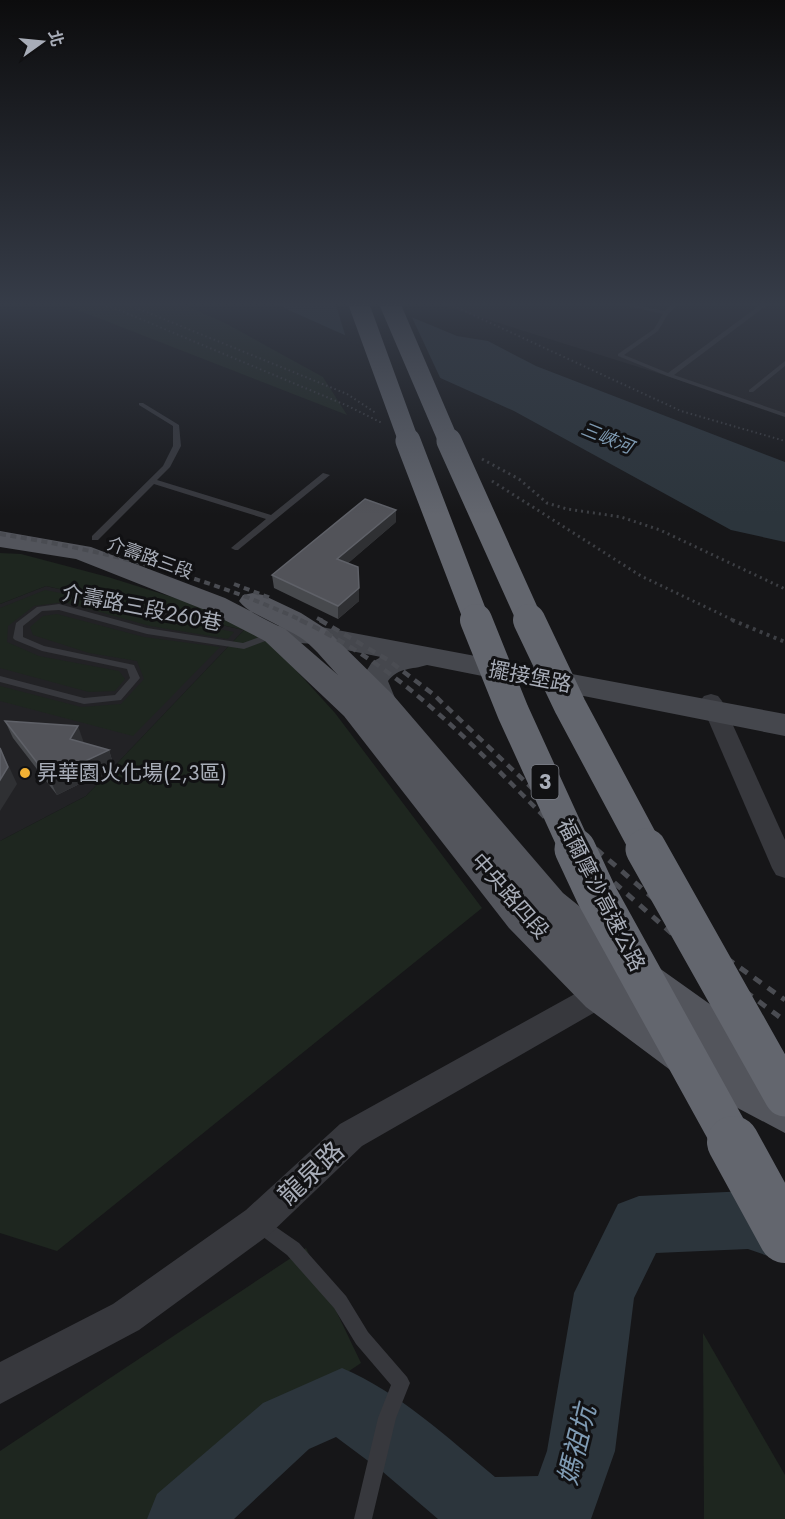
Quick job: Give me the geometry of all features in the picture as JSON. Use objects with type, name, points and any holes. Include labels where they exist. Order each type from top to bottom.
[{"type":"highway","name":"福爾摩沙高速公路","points":[[384,373],[440,527],[518,723],[596,894],[785,1237]]},
{"type":"highway","points":[[419,373],[484,523],[570,706],[668,890],[785,1096]]},
{"type":"main road","name":"介壽路三段","points":[[0,524],[95,538],[204,578],[294,629]]},
{"type":"main road","name":"介壽路三段","points":[[0,539],[82,552],[215,604],[294,629]]},
{"type":"main road","name":"中央路四段","points":[[294,629],[382,704],[609,978],[696,1063],[785,1110]]},
{"type":"main road","name":"中央路四段","points":[[294,629],[523,916],[609,978],[713,1031],[785,1076]]},
{"type":"street","name":"擺接堡路","points":[[294,629],[426,657],[780,717]]},
{"type":"street","name":"擺接堡路","points":[[294,629],[415,640],[713,707]]},
{"type":"street","points":[[382,704],[374,681],[380,669],[396,660],[426,657]]},
{"type":"street","points":[[713,707],[784,863]]},
{"type":"street","name":"龍泉路","points":[[0,1385],[5,1379],[126,1317],[258,1222],[351,1135],[609,978]]},
{"type":"lane","points":[[664,373],[785,415]]},
{"type":"lane","points":[[750,391],[773,373]]},
{"type":"lane","points":[[95,538],[166,467],[177,446],[176,425],[141,404]]},
{"type":"lane","points":[[235,548],[326,475]]},
{"type":"lane","points":[[153,481],[270,518]]},
{"type":"lane","name":"介壽路三段260巷","points":[[0,679],[84,700],[118,698],[135,678],[131,667],[42,648],[18,638],[19,625],[40,609],[59,607],[147,631],[244,646],[294,629]]},
{"type":"lane","points":[[258,1222],[293,1249],[340,1302],[362,1338],[401,1383],[387,1418],[363,1519]]},
{"type":"path","points":[[598,373],[681,411],[785,441]]},
{"type":"shaded area","points":[[239,373],[316,373],[323,377],[347,415]]},
{"type":"shaded area","points":[[657,373],[785,373],[785,413]]},
{"type":"shaded area","points":[[0,553],[21,554],[108,577],[207,608],[265,636],[335,713],[482,908],[57,1251],[0,1233],[0,841],[86,796],[244,630],[46,586],[0,604]]},
{"type":"shaded area","points":[[46,586],[244,630],[86,796],[0,841],[0,604]]},
{"type":"shaded area","points":[[45,590],[97,600],[118,609],[234,632],[228,639],[150,626],[64,602],[34,606],[8,626],[7,642],[39,656],[119,671],[125,679],[115,691],[89,692],[0,668],[0,608]]},
{"type":"shaded area","points":[[57,614],[144,637],[220,647],[133,736],[0,701],[0,686],[81,707],[121,704],[144,679],[137,661],[89,653],[33,635],[30,627],[43,616]]},
{"type":"shaded area","points":[[306,1248],[361,1363],[174,1489],[147,1519],[0,1519],[0,1451]]},
{"type":"shaded area","points":[[703,1333],[785,1475],[785,1519],[704,1519]]},
{"type":"water","name":"三峽河","points":[[429,373],[554,373],[785,462],[785,542],[731,530],[514,411]]},
{"type":"pier","points":[[418,373],[438,373],[443,384]]},
{"type":"building","points":[[365,499],[396,510],[337,559],[358,567],[359,588],[338,606],[272,575]]},
{"type":"building","points":[[5,721],[78,726],[70,739],[109,750],[49,778]]},
{"type":"building","points":[[0,748],[8,767],[0,780]]},
{"type":"waterway","name":"媽祖坑","points":[[182,1519],[286,1426],[342,1401],[407,1448],[483,1512],[559,1511],[581,1451],[604,1293],[639,1225],[748,1220],[785,1233]]},
{"type":"railway","points":[[0,534],[78,548],[155,567],[230,591],[303,621]]},
{"type":"railway","points":[[234,584],[273,599]]},
{"type":"railway","points":[[317,618],[323,621]]},
{"type":"railway","points":[[300,620],[341,641],[414,693],[481,754],[578,850]]},
{"type":"railway","points":[[320,620],[388,660],[433,694],[597,850]]},
{"type":"railway","points":[[576,849],[695,954],[785,1021]]},
{"type":"railway","points":[[596,849],[704,942],[785,1000]]},
{"type":"place","name":"昇華園火化場(2,3區)","points":[[25,773]]}]
